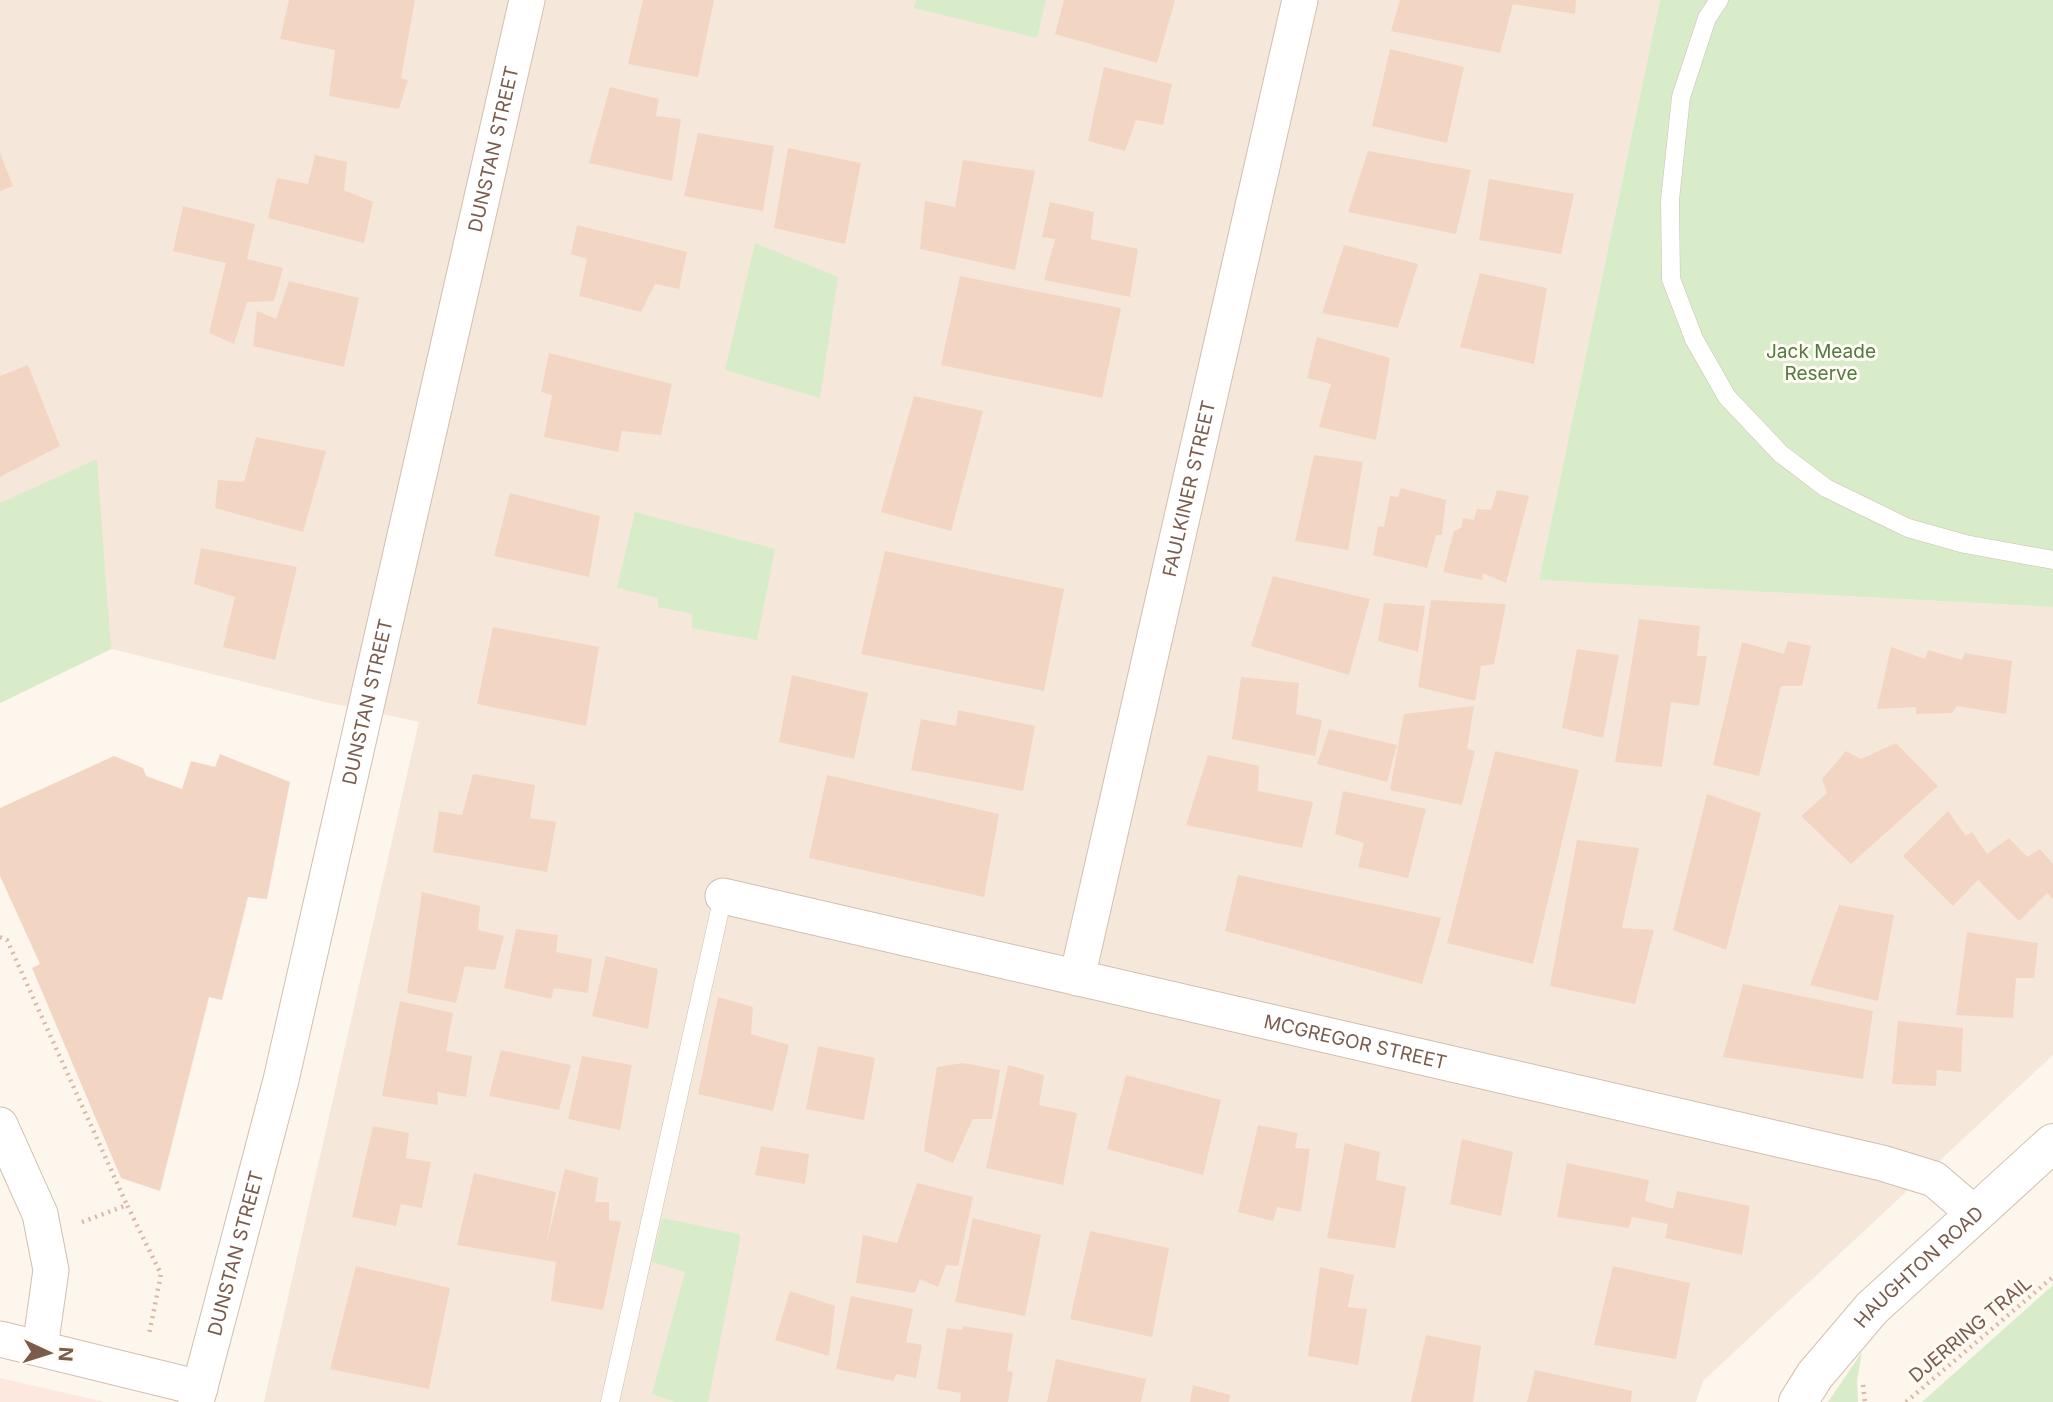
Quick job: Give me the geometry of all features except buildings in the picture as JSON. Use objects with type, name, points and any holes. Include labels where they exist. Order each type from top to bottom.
[{"type":"street","name":"DUNSTAN STREET","points":[[198,1395],[281,1080],[527,0]]},
{"type":"street","name":"FAULKINER STREET","points":[[1077,978],[1300,0]]},
{"type":"street","name":"MCGREGOR STREET","points":[[723,896],[1882,1163],[1934,1179],[1976,1215]]},
{"type":"street","points":[[0,1125],[40,1214],[51,1270],[40,1348]]},
{"type":"street","name":"HAUGHTON ROAD","points":[[1798,1402],[1815,1376],[1872,1308],[2053,1143]]},
{"type":"street","points":[[0,1339],[142,1374],[198,1395]]},
{"type":"lane","points":[[1719,0],[1707,18],[1681,97],[1670,200],[1671,279],[1694,339],[1727,397],[1781,454],[1826,488],[1908,528],[1965,544],[2053,560]]},
{"type":"lane","points":[[610,1402],[723,896]]},
{"type":"path","points":[[0,937],[7,940],[161,1275],[142,1374]]},
{"type":"path","points":[[44,1236],[127,1205]]},
{"type":"path","name":"DJERRING TRAIL","points":[[1906,1402],[2053,1277]]},
{"type":"shaded area","points":[[0,0],[1660,0],[1539,580],[2053,607],[2053,1055],[1703,1381],[1696,1402],[264,1402],[419,722],[321,701],[112,649],[0,703]]},
{"type":"shaded area","points":[[0,1378],[105,1402],[0,1402]]},
{"type":"green space","points":[[916,0],[1046,0],[1037,38],[914,8]]},
{"type":"green space","name":"Jack Meade Reserve","points":[[1660,0],[2053,0],[2053,607],[1539,580]]},
{"type":"green space","points":[[755,243],[838,277],[820,398],[725,370]]},
{"type":"green space","points":[[97,459],[111,649],[0,703],[0,503]]},
{"type":"green space","points":[[635,512],[775,549],[757,640],[692,628],[692,614],[658,607],[658,598],[617,588]]},
{"type":"green space","points":[[662,1218],[739,1234],[708,1402],[676,1402],[652,1394],[685,1272],[652,1262]]},
{"type":"green space","points":[[2053,1285],[2053,1402],[1922,1402]]},
{"type":"green space","points":[[1862,1352],[1857,1381],[1858,1402],[1828,1402]]}]
